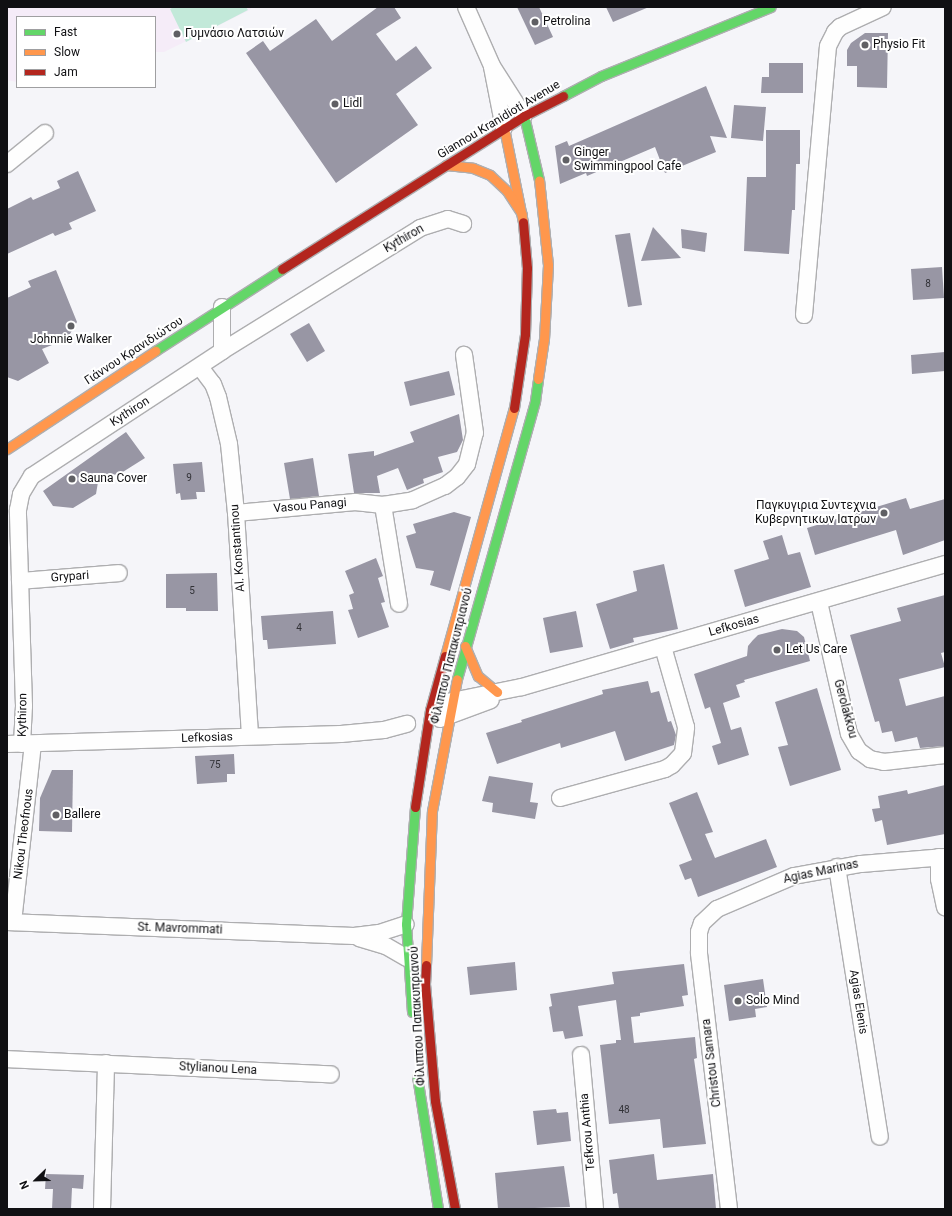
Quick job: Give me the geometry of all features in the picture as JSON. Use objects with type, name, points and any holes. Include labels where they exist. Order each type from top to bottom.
[{"type":"main road","name":"Giannou Kranidioti Avenue","points":[[276,274],[524,116],[596,79],[771,7]]},
{"type":"main road","name":"Φίλιππου Παπακυπριανού","points":[[455,1209],[435,1101],[425,984],[432,811],[449,709],[535,401],[544,340],[548,265],[543,205],[524,116]]},
{"type":"main road","name":"Φίλιππου Παπακυπριανού","points":[[413,1024],[407,958],[406,924],[415,810],[428,723],[431,705],[517,397],[527,301],[522,214],[515,169],[504,128]]},
{"type":"main road","points":[[446,165],[473,168],[490,175],[508,191],[522,214]]},
{"type":"main road","name":"Γιάννου Κρανιδιώτου","points":[[7,449],[222,307],[276,274]]},
{"type":"main road","points":[[466,646],[478,676],[497,692]]},
{"type":"main road","name":"Φίλιππου Παπακυπριανού","points":[[416,1063],[420,1103],[438,1209]]},
{"type":"street","points":[[466,7],[492,66],[524,116]]},
{"type":"street","points":[[804,315],[828,46],[835,32],[840,28],[883,7]]},
{"type":"street","points":[[492,66],[504,128]]},
{"type":"street","points":[[7,164],[45,132]]},
{"type":"street","name":"Kythiron","points":[[21,744],[24,706],[19,501],[32,476],[200,367],[222,351],[420,228],[448,219],[463,224]]},
{"type":"street","points":[[222,307],[222,351]]},
{"type":"street","name":"Vasou Panagi","points":[[236,513],[355,502],[383,505],[413,500],[430,493],[457,477],[467,464],[475,433],[474,417],[464,354]]},
{"type":"street","name":"Al. Konstantinou","points":[[200,367],[213,384],[222,411],[229,444],[236,513],[250,736]]},
{"type":"street","points":[[383,505],[399,604]]},
{"type":"street","name":"Lefkosias","points":[[431,705],[449,709],[945,564]]},
{"type":"street","name":"Grypari","points":[[20,581],[119,573]]},
{"type":"street","name":"Gerolakkou","points":[[819,602],[850,734],[858,751],[870,759],[884,762],[945,755]]},
{"type":"street","points":[[560,798],[665,769],[672,765],[683,753],[686,727],[663,647]]},
{"type":"street","name":"Lefkosias","points":[[428,723],[449,709],[497,692],[522,687]]},
{"type":"street","name":"Lefkosias","points":[[21,744],[341,734],[384,730],[407,724]]},
{"type":"street","name":"Nikou Theofnous","points":[[10,922],[21,744]]},
{"type":"street","points":[[942,857],[940,884],[945,907]]},
{"type":"street","name":"Agias Marinas","points":[[705,918],[777,881],[836,867],[942,857]]},
{"type":"street","name":"Agias Elenis","points":[[836,867],[880,1137]]},
{"type":"street","name":"Christou Samara","points":[[705,918],[699,932],[699,953],[729,1209]]},
{"type":"street","name":"St. Mavrommati","points":[[10,922],[354,936],[379,933],[406,924]]},
{"type":"street","name":"St. Mavrommati","points":[[354,936],[386,946],[407,958]]},
{"type":"street","name":"Tefkrou Anthia","points":[[581,1055],[595,1209]]},
{"type":"street","name":"Stylianou Lena","points":[[7,1059],[331,1074]]},
{"type":"street","points":[[102,1209],[106,1063]]},
{"type":"shaded area","name":"Γυμνάσιο Λατσιών","points":[[7,7],[252,7],[250,10],[164,52],[156,52],[156,16],[16,16],[16,82],[7,80]]},
{"type":"green space","points":[[174,7],[246,7],[248,10],[186,42],[170,9]]},
{"type":"building","name":"Lidl","points":[[378,7],[394,7],[401,18],[376,34],[396,61],[416,46],[432,68],[396,94],[418,125],[336,183],[246,53],[263,41],[270,51],[316,19],[332,41]]},
{"type":"building","name":"Petrolina","points":[[517,7],[539,7],[553,37],[535,45]]},
{"type":"building","points":[[606,7],[649,7],[613,22]]},
{"type":"building","points":[[865,33],[888,33],[887,88],[857,87],[857,66],[847,66],[847,50],[851,43]]},
{"type":"building","points":[[769,63],[803,63],[803,93],[761,93],[762,77],[769,77]]},
{"type":"building","points":[[706,86],[727,138],[710,136],[716,152],[665,173],[655,147],[587,176],[586,173],[560,184],[555,146],[567,141],[569,146]]},
{"type":"building","points":[[734,105],[766,107],[763,141],[731,138]]},
{"type":"building","points":[[766,130],[800,130],[800,164],[796,164],[795,210],[792,210],[789,254],[744,251],[747,177],[766,177]]},
{"type":"building","points":[[78,171],[96,211],[69,223],[72,229],[55,236],[53,233],[7,254],[7,209],[31,197],[33,200],[60,188],[57,181]]},
{"type":"building","points":[[653,227],[681,258],[641,261]]},
{"type":"building","points":[[681,229],[707,233],[705,252],[682,248]]},
{"type":"building","points":[[630,233],[642,305],[628,307],[615,235]]},
{"type":"building","points":[[942,267],[944,298],[913,300],[911,269]]},
{"type":"building","points":[[56,270],[77,322],[67,339],[42,349],[49,363],[18,381],[7,377],[7,298],[31,287],[28,281]]},
{"type":"building","points":[[309,323],[325,351],[307,362],[290,334]]},
{"type":"building","points":[[945,352],[945,371],[912,374],[911,355]]},
{"type":"building","points":[[449,371],[455,395],[410,406],[404,382]]},
{"type":"building","points":[[459,414],[463,440],[457,452],[438,457],[443,472],[423,479],[424,483],[407,490],[398,468],[377,476],[380,493],[354,493],[348,454],[374,451],[374,456],[414,442],[410,432]]},
{"type":"building","points":[[126,432],[145,458],[118,475],[110,474],[98,482],[96,494],[73,508],[53,506],[43,491]]},
{"type":"building","points":[[313,458],[319,496],[290,499],[284,463]]},
{"type":"building","points":[[202,462],[205,492],[196,492],[197,499],[181,500],[180,493],[176,494],[173,464]]},
{"type":"building","name":"Παγκυγιρια Συντεχνια Κυβερνητικων Ιατρων","points":[[906,498],[910,509],[945,499],[945,540],[903,555],[896,530],[815,555],[807,528]]},
{"type":"building","points":[[454,512],[471,517],[450,591],[430,585],[434,571],[416,568],[406,536],[416,533],[413,524]]},
{"type":"building","points":[[782,535],[788,555],[800,552],[811,587],[745,607],[734,570],[769,559],[763,541]]},
{"type":"building","points":[[376,558],[383,576],[378,578],[385,602],[381,603],[389,627],[358,638],[348,610],[353,609],[349,595],[354,593],[345,571]]},
{"type":"building","points":[[664,564],[678,629],[633,638],[634,642],[610,649],[596,604],[637,591],[633,571]]},
{"type":"building","points":[[217,573],[218,611],[186,611],[186,608],[166,608],[166,574]]},
{"type":"building","points":[[945,595],[945,652],[941,653],[945,667],[899,679],[906,706],[945,696],[945,746],[920,748],[917,737],[895,742],[892,731],[882,733],[879,721],[875,722],[850,635],[901,621],[897,608]]},
{"type":"building","points":[[333,611],[336,644],[268,649],[267,640],[263,640],[261,616]]},
{"type":"building","points":[[576,611],[583,647],[550,653],[543,618]]},
{"type":"building","points":[[782,629],[797,631],[804,637],[810,661],[744,680],[745,682],[736,685],[740,697],[723,703],[731,730],[741,727],[749,755],[718,765],[712,746],[721,743],[710,707],[705,709],[694,674],[747,656],[748,646],[758,635]]},
{"type":"building","points":[[648,681],[651,693],[659,691],[668,722],[671,721],[676,735],[674,745],[625,761],[615,731],[561,748],[560,743],[497,764],[486,733],[522,722],[521,720],[603,694],[602,690]]},
{"type":"building","points":[[817,688],[841,770],[790,786],[778,747],[788,745],[775,702]]},
{"type":"building","points":[[234,754],[235,774],[227,774],[227,782],[197,784],[195,756]]},
{"type":"building","name":"Ballere","points":[[52,770],[73,770],[72,832],[39,831],[40,798]]},
{"type":"building","points":[[489,776],[533,783],[530,802],[538,803],[535,819],[492,812],[493,803],[482,801]]},
{"type":"building","points":[[945,785],[945,834],[887,845],[882,820],[875,822],[872,809],[880,808],[878,796],[907,790],[908,794]]},
{"type":"building","points":[[697,792],[713,832],[705,834],[715,858],[766,839],[777,867],[698,897],[691,878],[685,880],[679,865],[692,860],[669,803]]},
{"type":"building","points":[[515,962],[517,990],[470,995],[467,967]]},
{"type":"building","points":[[684,964],[688,995],[682,996],[684,1006],[640,1013],[640,1016],[631,1017],[634,1043],[695,1037],[697,1058],[694,1059],[706,1144],[663,1148],[660,1119],[609,1124],[600,1045],[616,1043],[616,1040],[621,1040],[616,1000],[578,1006],[583,1036],[565,1039],[563,1031],[553,1032],[549,1007],[552,1006],[550,994],[614,984],[612,972]]},
{"type":"building","points":[[763,979],[767,1007],[755,1009],[756,1017],[729,1021],[724,985]]},
{"type":"building","points":[[556,1109],[557,1113],[568,1112],[571,1141],[537,1145],[533,1111]]},
{"type":"building","points":[[654,1154],[657,1180],[713,1174],[716,1209],[619,1209],[617,1193],[613,1194],[609,1160]]},
{"type":"building","points":[[564,1166],[570,1207],[498,1209],[495,1173]]},
{"type":"building","points":[[46,1174],[84,1175],[83,1189],[72,1188],[71,1209],[52,1209],[53,1189],[45,1189]]},
{"type":"traffic: fast","points":[[563,96],[601,76],[771,7]]},
{"type":"traffic: fast","points":[[524,116],[539,180]]},
{"type":"traffic: fast","points":[[155,351],[282,269]]},
{"type":"traffic: fast","points":[[457,679],[535,401],[538,379]]},
{"type":"traffic: fast","points":[[412,1012],[406,924],[415,807]]},
{"type":"traffic: fast","points":[[417,1076],[438,1209]]},
{"type":"traffic: slow","points":[[504,128],[523,222]]},
{"type":"traffic: slow","points":[[446,165],[473,168],[490,175],[507,191],[522,214]]},
{"type":"traffic: slow","points":[[538,379],[544,339],[548,265],[539,180]]},
{"type":"traffic: slow","points":[[7,449],[155,351]]},
{"type":"traffic: slow","points":[[445,656],[514,408]]},
{"type":"traffic: slow","points":[[465,646],[478,676],[497,692]]},
{"type":"traffic: slow","points":[[426,965],[432,811],[457,679]]},
{"type":"traffic: jam","points":[[282,269],[524,116],[563,96]]},
{"type":"traffic: jam","points":[[514,408],[525,334],[527,268],[523,222]]},
{"type":"traffic: jam","points":[[415,807],[430,710],[445,656]]},
{"type":"traffic: jam","points":[[426,965],[425,984],[435,1101],[455,1209]]},
{"type":"place","name":"Petrolina","points":[[535,22]]},
{"type":"place","name":"Γυμνάσιο Λατσιών","points":[[177,34]]},
{"type":"place","name":"Physio Fit","points":[[865,45]]},
{"type":"place","name":"Lidl","points":[[335,104]]},
{"type":"place","name":"Ginger Swimmingpool Cafe","points":[[566,160]]},
{"type":"place","name":"Johnnie Walker","points":[[71,326]]},
{"type":"place","name":"Sauna Cover","points":[[72,479]]},
{"type":"place","name":"Παγκυγιρια Συντεχνια Κυβερνητικων Ιατρων","points":[[884,513]]},
{"type":"place","name":"Let Us Care","points":[[777,650]]},
{"type":"place","name":"Ballere","points":[[56,815]]},
{"type":"place","name":"Solo Mind","points":[[738,1001]]}]
